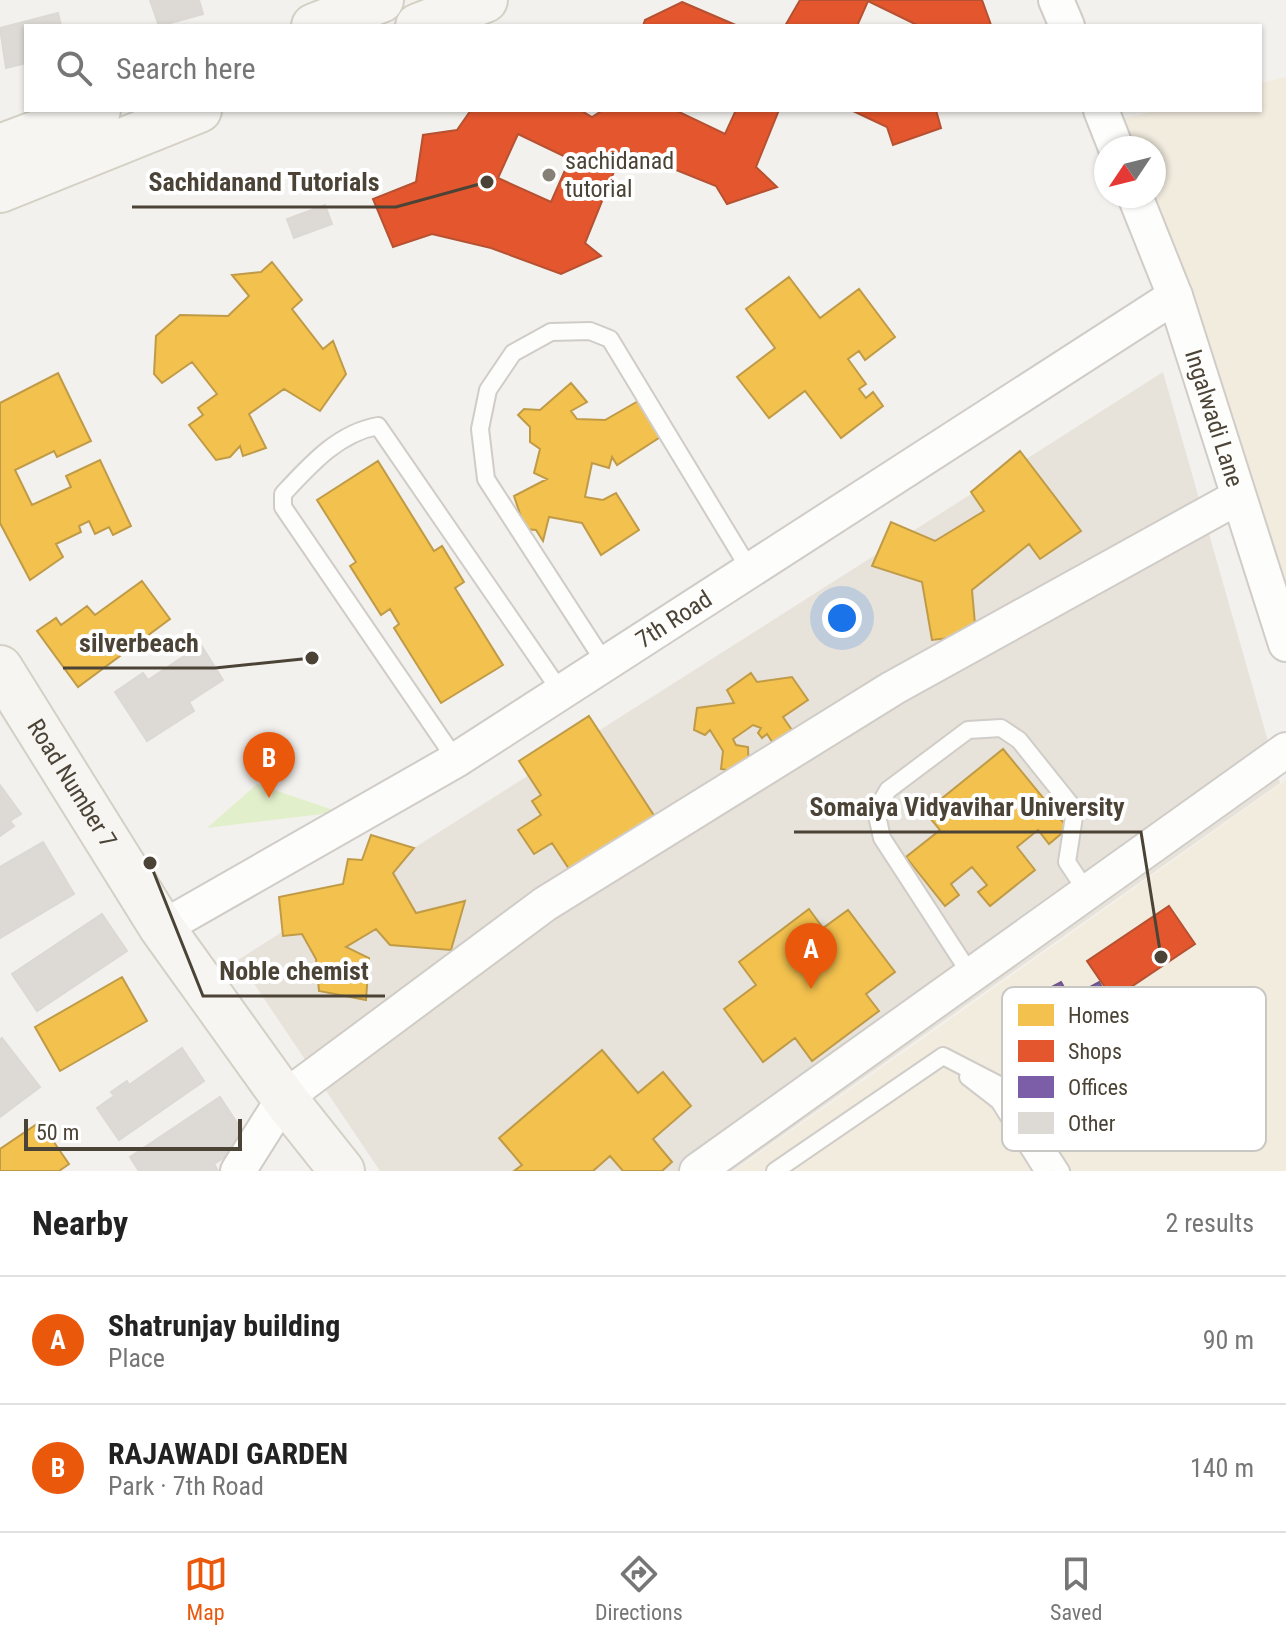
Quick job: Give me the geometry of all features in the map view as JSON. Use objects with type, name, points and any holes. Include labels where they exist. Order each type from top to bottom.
[{"type":"street","points":[[319,24],[381,0]]},
{"type":"street","points":[[423,24],[485,0]]},
{"type":"street","points":[[1056,0],[1066,24]]},
{"type":"street","points":[[0,147],[93,112]]},
{"type":"street","points":[[0,190],[194,112]]},
{"type":"street","points":[[1102,112],[1111,136]]},
{"type":"street","name":"Ingalwadi Lane","points":[[1140,208],[1175,296],[1286,644]]},
{"type":"street","name":"7th Road","points":[[162,928],[456,760],[1175,296]]},
{"type":"street","points":[[238,1171],[284,1098],[545,904],[893,688],[1238,497]]},
{"type":"street","name":"Road Number 7","points":[[0,668],[162,928],[284,1098],[342,1171]]},
{"type":"street","points":[[697,1171],[1286,750]]},
{"type":"lane","points":[[605,663],[486,479],[480,429],[485,403],[488,390],[513,353],[551,332],[590,331],[610,339],[750,570]]},
{"type":"lane","points":[[456,760],[283,507],[283,494],[316,458],[360,429],[378,426],[561,692]]},
{"type":"lane","points":[[971,975],[882,838],[876,811],[888,790],[968,730],[1001,728],[1019,740],[1075,810],[1067,862],[1087,892]]},
{"type":"lane","points":[[775,1171],[943,1056]]},
{"type":"lane","points":[[943,1056],[1002,1106]]},
{"type":"lane","points":[[943,1056],[1002,1086]]},
{"type":"lane","points":[[1030,1151],[1043,1171]]},
{"type":"lane","points":[[1048,1151],[1061,1171]]},
{"type":"shaded area","points":[[1286,77],[1286,631],[1143,208],[1166,208],[1166,136],[1115,136],[1110,122],[1150,112],[1262,112],[1262,83]]},
{"type":"shaded area","points":[[1163,372],[1280,783],[732,1171],[380,1171],[238,960]]},
{"type":"shaded area","points":[[1286,780],[1286,1171],[734,1171]]},
{"type":"green space","points":[[257,784],[339,812],[207,828]]},
{"type":"building: Homes","points":[[272,262],[302,300],[292,309],[323,349],[333,341],[346,374],[320,411],[284,389],[249,414],[266,448],[243,456],[240,446],[230,457],[216,460],[189,425],[203,415],[198,408],[217,394],[192,362],[162,383],[154,374],[156,336],[180,315],[228,316],[249,296],[232,275],[261,272]]},
{"type":"building: Homes","points":[[789,277],[820,318],[859,289],[895,337],[865,360],[859,351],[848,359],[866,384],[859,389],[866,398],[873,392],[883,406],[841,438],[805,391],[769,418],[737,377],[775,348],[746,309]]},
{"type":"building: Homes","points":[[58,373],[91,441],[57,457],[54,451],[15,470],[32,505],[71,487],[66,476],[100,460],[131,526],[113,535],[109,527],[95,534],[89,521],[79,526],[81,532],[56,544],[63,557],[30,580],[0,523],[0,403]]},
{"type":"building: Homes","points":[[571,383],[587,402],[571,411],[577,419],[605,420],[640,400],[665,434],[617,465],[612,457],[609,468],[592,463],[585,497],[603,500],[616,493],[639,530],[601,555],[582,523],[549,517],[543,541],[536,530],[525,529],[514,496],[547,479],[534,473],[540,449],[530,442],[530,427],[518,415],[524,409],[540,410]]},
{"type":"building: Homes","points":[[1020,451],[1081,531],[1040,559],[1029,544],[972,590],[976,635],[932,640],[922,582],[872,566],[891,522],[935,541],[984,511],[971,492]]},
{"type":"building: Homes","points":[[378,461],[434,551],[442,546],[464,582],[455,588],[503,665],[441,703],[394,628],[399,624],[390,609],[381,615],[350,566],[356,562],[317,500]]},
{"type":"building: Homes","points":[[142,581],[170,619],[78,687],[37,631],[56,618],[61,625],[87,606],[95,615]]},
{"type":"building: Homes","points":[[751,673],[757,682],[792,677],[808,700],[783,717],[796,736],[776,748],[767,734],[762,738],[758,733],[761,728],[753,725],[733,739],[736,745],[748,747],[749,774],[721,769],[723,751],[710,730],[705,735],[694,730],[697,708],[734,703],[727,690]]},
{"type":"building: Homes","points":[[589,716],[655,817],[571,872],[552,843],[534,854],[518,830],[541,815],[532,801],[541,795],[519,761]]},
{"type":"building: Homes","points":[[1003,749],[1068,828],[1049,844],[1038,830],[1017,847],[1035,870],[990,906],[978,892],[987,885],[972,867],[951,884],[959,895],[945,906],[906,857],[940,830],[925,812]]},
{"type":"building: Homes","points":[[371,835],[414,848],[393,873],[416,913],[465,901],[451,950],[390,945],[376,929],[346,947],[369,958],[366,1000],[319,991],[316,959],[302,934],[283,936],[279,897],[343,884],[348,859],[362,860]]},
{"type":"building: Homes","points":[[809,909],[823,928],[848,910],[895,972],[866,994],[879,1011],[812,1061],[795,1038],[763,1062],[724,1009],[756,985],[739,962]]},
{"type":"building: Homes","points":[[122,977],[147,1021],[60,1071],[35,1027]]},
{"type":"building: Homes","points":[[602,1050],[638,1093],[663,1072],[691,1106],[653,1139],[672,1162],[662,1171],[623,1171],[610,1156],[593,1171],[514,1171],[522,1165],[499,1138]]},
{"type":"building: Homes","points":[[40,1122],[69,1164],[59,1171],[0,1171],[0,1149]]},
{"type":"building: Shops","points":[[800,0],[982,0],[991,24],[915,24],[868,1],[858,24],[786,24]]},
{"type":"building: Shops","points":[[682,2],[733,24],[644,24],[645,20]]},
{"type":"building: Shops","points":[[470,112],[583,112],[592,117],[600,112],[679,112],[725,134],[735,112],[778,112],[756,167],[777,187],[727,204],[716,186],[629,151],[615,169],[585,243],[601,256],[561,274],[491,248],[432,234],[393,247],[373,199],[416,182],[423,135],[457,130]],"holes":[[[518,134],[570,159],[551,202],[498,178]]]},
{"type":"building: Shops","points":[[855,112],[937,112],[941,128],[893,145],[887,127]]},
{"type":"building: Shops","points":[[1169,906],[1195,944],[1131,987],[1105,987],[1087,961]]},
{"type":"building: Other","points":[[150,0],[199,0],[203,14],[158,24]]},
{"type":"building: Other","points":[[58,13],[61,24],[24,24],[24,64],[6,68],[0,28]]},
{"type":"building: Other","points":[[325,205],[332,224],[294,238],[287,219]]},
{"type":"building: Other","points":[[201,645],[223,680],[189,702],[194,711],[147,741],[115,692],[143,673],[148,680]]},
{"type":"building: Other","points":[[0,785],[21,814],[10,821],[14,826],[0,836]]},
{"type":"building: Other","points":[[43,842],[74,894],[0,938],[0,867]]},
{"type":"building: Other","points":[[102,914],[127,951],[37,1011],[12,974]]},
{"type":"building: Other","points":[[2,1038],[40,1087],[0,1117],[0,1040]]},
{"type":"building: Other","points":[[182,1048],[204,1081],[119,1140],[97,1108],[114,1096],[111,1092],[127,1081],[129,1085]]},
{"type":"building: Other","points":[[220,1097],[249,1141],[214,1164],[218,1171],[139,1171],[130,1157]]},
{"type":"place","name":"sachidanad tutorial","points":[[549,175]]},
{"type":"place","name":"Sachidanand Tutorials","points":[[487,182]]},
{"type":"place","name":"silverbeach","points":[[312,658]]},
{"type":"place","name":"RAJAWADI GARDEN","points":[[269,798]]},
{"type":"place","name":"Noble chemist","points":[[150,863]]},
{"type":"place","name":"Somaiya Vidyavihar University","points":[[1161,957]]},
{"type":"place","name":"Shatrunjay building","points":[[811,989]]}]
